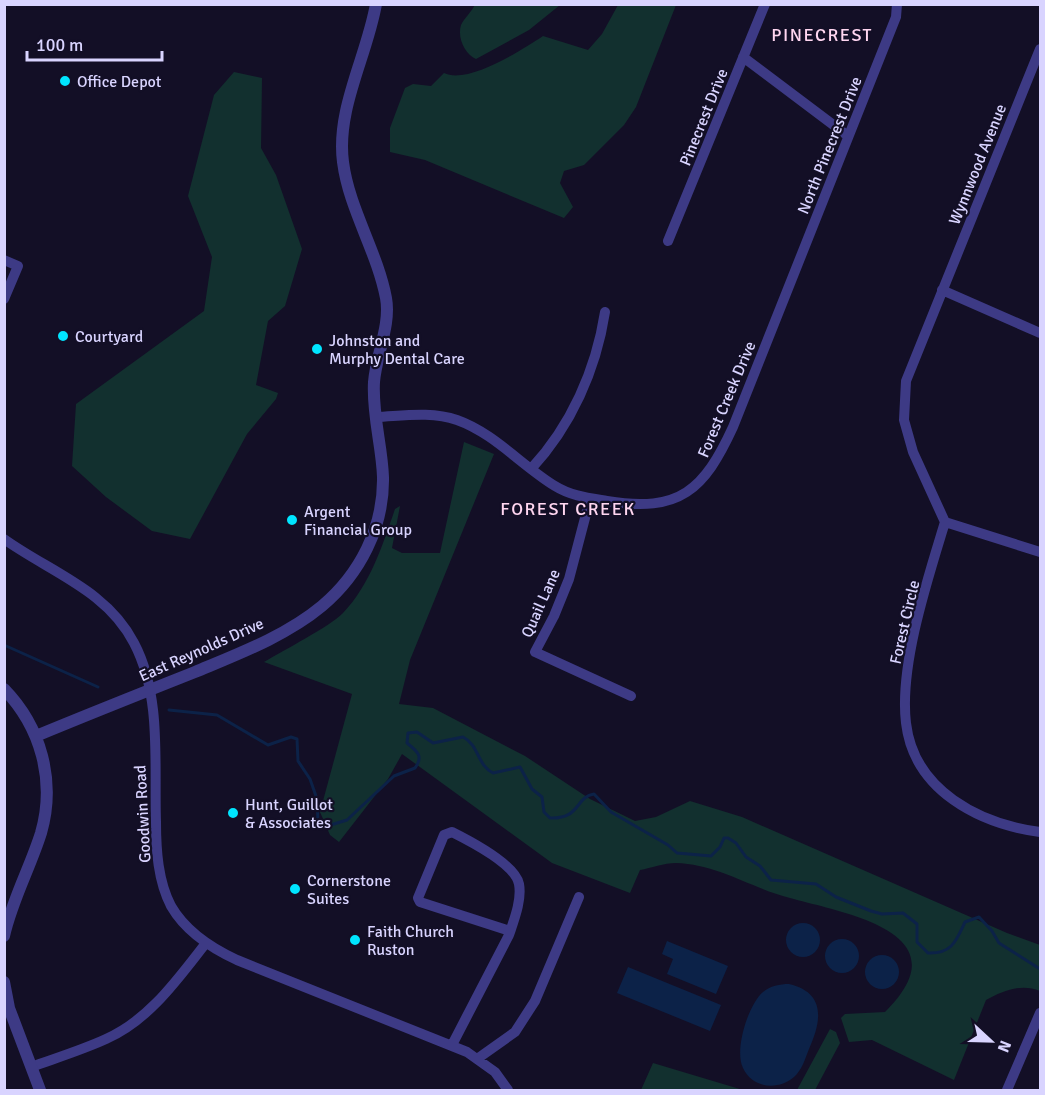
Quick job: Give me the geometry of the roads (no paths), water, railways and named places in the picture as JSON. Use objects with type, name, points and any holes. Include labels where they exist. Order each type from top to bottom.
[{"type":"street","name":"East Reynolds Drive","points":[[36,736],[260,643],[321,607],[345,583],[368,546],[376,528],[382,503],[383,476],[374,384],[387,301],[379,268],[353,201],[343,161],[343,128],[376,4]]},
{"type":"street","name":"Pinecrest Drive","points":[[668,241],[765,4]]},
{"type":"street","name":"North Pinecrest Drive","points":[[785,296],[896,17],[897,4]]},
{"type":"street","name":"Wynnwood Avenue","points":[[942,290],[1041,50]]},
{"type":"street","points":[[743,57],[848,136]]},
{"type":"street","points":[[4,260],[18,266],[4,299]]},
{"type":"street","points":[[1041,333],[942,290],[906,381],[904,420],[913,452],[945,522],[1041,552]]},
{"type":"street","name":"Forest Creek Drive","points":[[376,417],[425,415],[458,420],[490,438],[558,488],[590,498],[638,504],[668,502],[704,479],[720,456],[785,296]]},
{"type":"street","points":[[531,470],[557,440],[574,410],[599,342],[605,312]]},
{"type":"street","name":"Quail Lane","points":[[590,498],[569,579],[554,616],[535,652],[631,696]]},
{"type":"street","name":"Forest Circle","points":[[945,522],[913,642],[907,680],[906,723],[913,751],[945,796],[980,816],[1011,828],[1041,832]]},
{"type":"street","name":"Goodwin Road","points":[[4,539],[84,588],[106,605],[134,642],[151,689],[159,867],[171,906],[183,924],[206,943],[248,965],[452,1045],[495,1072],[508,1090]]},
{"type":"street","points":[[4,689],[25,715],[36,736],[46,778],[46,805],[41,833],[10,909],[4,936]]},
{"type":"street","points":[[452,1045],[510,931],[519,894],[519,883],[514,873],[464,838],[452,832],[444,835],[418,898],[420,902],[510,931]]},
{"type":"street","points":[[477,1059],[516,1032],[530,1009],[579,897]]},
{"type":"street","points":[[31,1067],[106,1039],[129,1025],[152,1008],[206,943]]},
{"type":"street","points":[[4,982],[9,1008],[40,1090]]},
{"type":"street","points":[[1007,1090],[1040,1012]]},
{"type":"water","points":[[803,923],[815,928],[820,940],[815,952],[803,957],[791,952],[786,940],[791,928]]},
{"type":"water","points":[[842,939],[854,944],[859,956],[854,968],[842,973],[830,968],[825,956],[830,944]]},
{"type":"water","points":[[667,941],[728,966],[716,994],[667,974],[673,959],[662,954]]},
{"type":"water","points":[[882,955],[894,960],[899,972],[894,984],[882,989],[870,984],[865,972],[870,960]]},
{"type":"water","points":[[628,967],[721,1005],[710,1031],[617,993]]},
{"type":"water","points":[[789,984],[801,988],[815,1001],[818,1010],[816,1029],[805,1060],[797,1074],[781,1084],[766,1085],[753,1080],[743,1068],[741,1039],[757,998],[769,988]]},
{"type":"waterway","points":[[4,645],[98,687]]},
{"type":"waterway","points":[[169,710],[217,715],[268,745],[291,737],[297,739],[298,761],[310,779],[317,799],[318,822],[324,827],[347,820],[394,776],[415,768],[419,757],[407,743],[408,733],[417,732],[433,743],[463,737],[493,773],[520,767],[532,789],[542,797],[544,812],[550,818],[573,812],[583,799],[594,794],[611,812],[668,845],[677,853],[711,856],[720,847],[724,838],[728,838],[736,843],[746,857],[760,866],[771,880],[816,884],[836,897],[871,911],[882,914],[903,913],[917,924],[917,942],[928,953],[948,949],[956,940],[965,922],[979,917],[999,943],[1040,969]]},
{"type":"place","name":"Office Depot","points":[[65,81]]},
{"type":"place","name":"Courtyard","points":[[63,336]]},
{"type":"place","name":"Johnston and Murphy Dental Care","points":[[317,349]]},
{"type":"place","name":"Argent Financial Group","points":[[292,520]]},
{"type":"place","name":"Hunt, Guillot & Associates","points":[[233,813]]},
{"type":"place","name":"Cornerstone Suites","points":[[295,889]]},
{"type":"place","name":"Faith Church Ruston","points":[[355,940]]},
{"type":"district","name":"PINECREST","points":[[822,35]]},
{"type":"district","name":"FOREST CREEK","points":[[568,509]]}]
